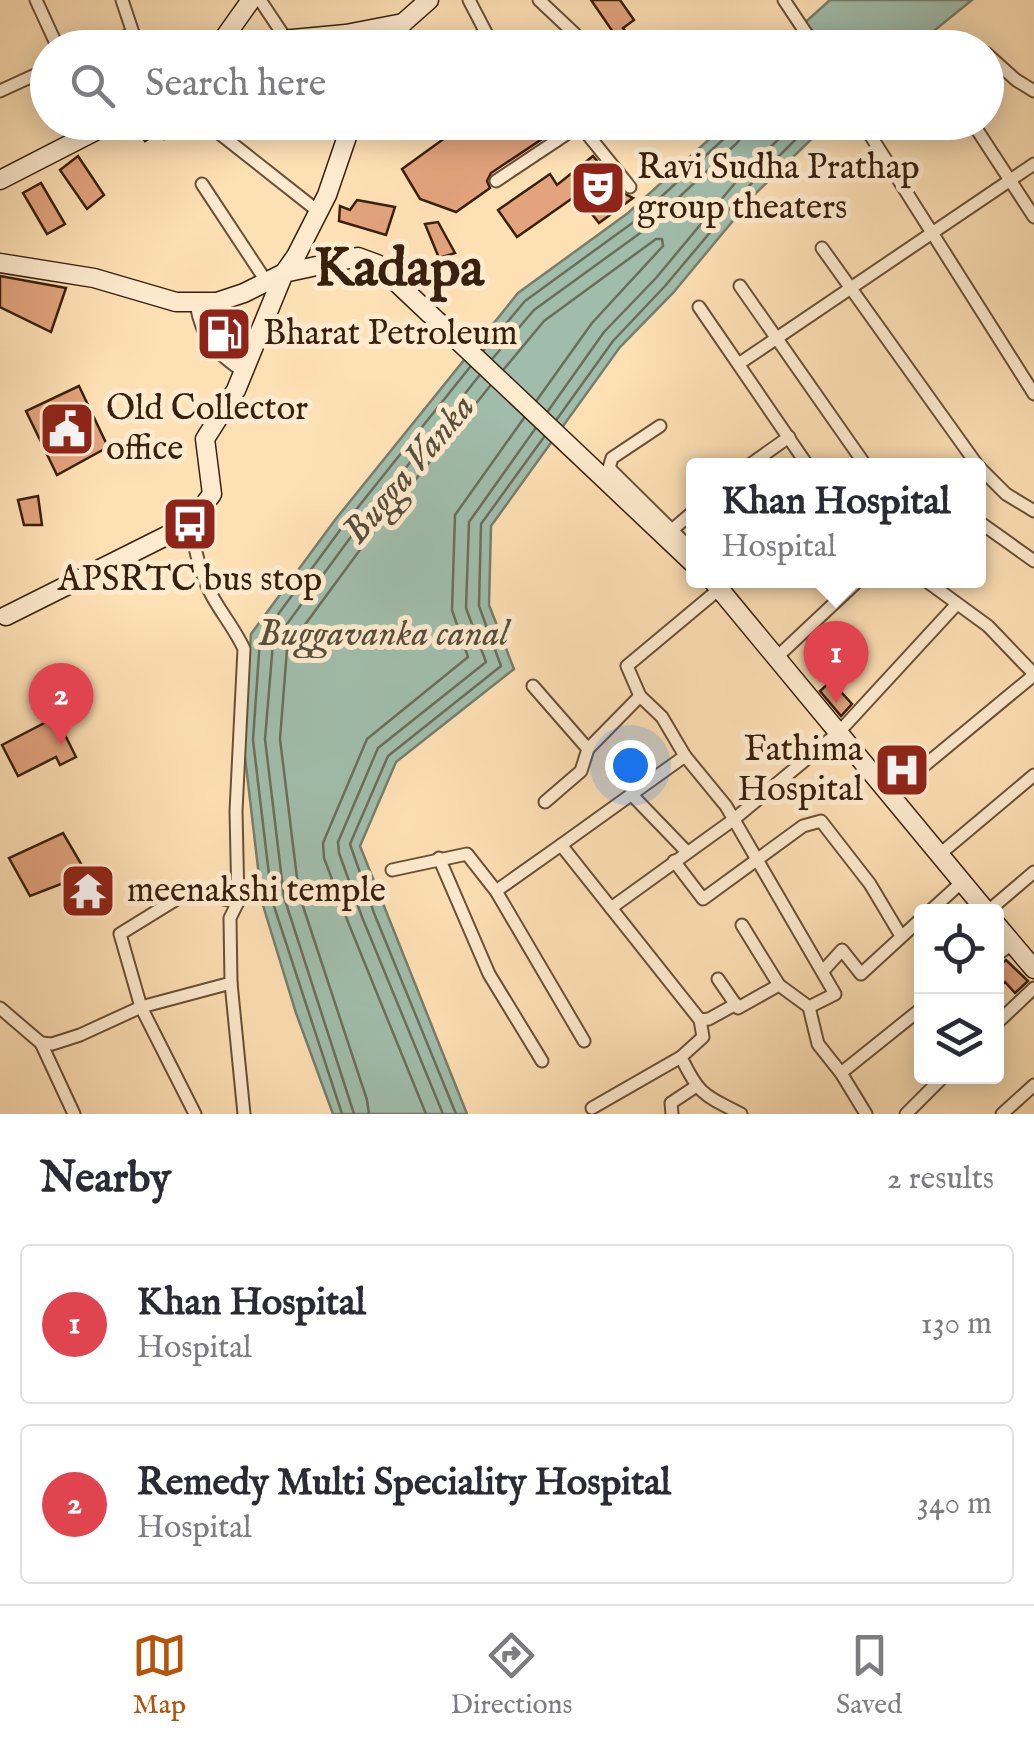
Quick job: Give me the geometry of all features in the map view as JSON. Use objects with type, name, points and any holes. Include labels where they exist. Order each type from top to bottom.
[{"type":"street","points":[[36,0],[50,30]]},
{"type":"street","points":[[122,0],[132,30]]},
{"type":"street","points":[[230,30],[251,0]]},
{"type":"street","points":[[260,0],[280,30]]},
{"type":"street","points":[[396,30],[429,0]]},
{"type":"street","points":[[470,0],[485,30]]},
{"type":"street","points":[[540,0],[572,30]]},
{"type":"street","points":[[784,0],[804,30]]},
{"type":"street","points":[[366,30],[402,23]]},
{"type":"street","points":[[1004,69],[1034,91]]},
{"type":"street","points":[[0,91],[30,77]]},
{"type":"street","points":[[0,180],[78,140]]},
{"type":"street","points":[[228,140],[318,212]]},
{"type":"street","points":[[4,616],[190,524],[212,494],[205,439],[236,390],[284,272],[318,212],[341,140]]},
{"type":"street","points":[[591,140],[630,187]]},
{"type":"street","points":[[873,140],[1034,394]]},
{"type":"street","points":[[983,140],[1034,217]]},
{"type":"street","points":[[496,182],[556,141]]},
{"type":"street","points":[[740,364],[1034,164]]},
{"type":"street","points":[[202,184],[266,281]]},
{"type":"street","points":[[822,248],[972,458]]},
{"type":"street","points":[[0,264],[94,278],[176,302],[196,304],[244,294],[284,272],[358,258],[377,264],[686,556]]},
{"type":"street","points":[[740,286],[860,458]]},
{"type":"street","points":[[196,304],[200,328],[208,340],[244,372]]},
{"type":"street","points":[[699,307],[802,458]]},
{"type":"street","points":[[660,426],[612,458],[609,468],[686,544]]},
{"type":"street","points":[[759,458],[788,437]]},
{"type":"street","points":[[986,474],[1006,494],[1034,510]]},
{"type":"street","points":[[672,530],[686,518]]},
{"type":"street","points":[[190,524],[197,562],[244,649],[236,811],[238,902],[230,918],[231,982],[244,1114]]},
{"type":"street","points":[[986,527],[1034,561]]},
{"type":"street","points":[[716,588],[627,666],[640,696],[662,717],[685,756],[726,806],[823,971],[834,994],[809,1007]]},
{"type":"street","points":[[726,588],[777,657],[980,904]]},
{"type":"street","points":[[777,657],[850,588]]},
{"type":"street","points":[[890,794],[1034,674],[988,626],[935,588]]},
{"type":"street","points":[[611,908],[732,820],[839,732],[956,605]]},
{"type":"street","points":[[533,686],[588,749]]},
{"type":"street","points":[[545,802],[581,770],[588,749],[640,696]]},
{"type":"street","points":[[496,891],[685,756]]},
{"type":"street","points":[[940,854],[1034,775]]},
{"type":"street","points":[[632,796],[687,852]]},
{"type":"street","points":[[674,861],[703,898],[803,826],[821,821],[870,884],[901,936]]},
{"type":"street","points":[[562,845],[700,1020],[703,1036],[681,1056],[592,1108]]},
{"type":"street","points":[[392,870],[469,854],[496,891],[584,1042]]},
{"type":"street","points":[[438,858],[490,974],[542,1060]]},
{"type":"street","points":[[996,904],[1034,872]]},
{"type":"street","points":[[937,904],[962,882]]},
{"type":"street","points":[[195,1114],[141,1006],[120,934],[188,892],[238,902]]},
{"type":"street","points":[[742,925],[779,985],[809,1007],[818,1044],[841,1072],[866,1114]]},
{"type":"street","points":[[823,971],[842,950],[861,974],[914,925]]},
{"type":"street","points":[[1004,933],[1034,970]]},
{"type":"street","points":[[1004,950],[1013,944]]},
{"type":"street","points":[[718,979],[738,1008],[779,985]]},
{"type":"street","points":[[40,1043],[64,1042],[141,1006],[231,982]]},
{"type":"street","points":[[1004,1016],[1034,988]]},
{"type":"street","points":[[700,1020],[736,1004]]},
{"type":"street","points":[[0,1008],[40,1043],[74,1114]]},
{"type":"street","points":[[841,1072],[914,1014]]},
{"type":"street","points":[[681,1056],[695,1087],[740,1114]]},
{"type":"street","points":[[906,1114],[936,1084]]},
{"type":"street","points":[[1002,1114],[1034,1085]]},
{"type":"street","points":[[672,1114],[671,1103],[695,1087]]},
{"type":"water","points":[[830,0],[972,0],[935,30],[797,30]]},
{"type":"water","name":"Buggavanka canal","points":[[708,140],[811,140],[756,193],[673,293],[620,347],[491,526],[489,605],[514,669],[396,762],[360,846],[467,1114],[333,1114],[296,1013],[262,902],[243,740],[251,634],[335,520],[518,293],[628,213]]},
{"type":"building","points":[[591,0],[620,0],[634,20],[624,30],[612,30]]},
{"type":"building","points":[[442,140],[540,140],[491,173],[487,181],[490,188],[456,212],[420,199],[402,169]]},
{"type":"building","points":[[78,156],[104,195],[87,209],[60,170]]},
{"type":"building","points":[[593,156],[623,193],[633,198],[599,223],[577,195],[517,237],[498,210],[550,174],[557,185]]},
{"type":"building","points":[[41,183],[65,224],[47,234],[23,193]]},
{"type":"building","points":[[357,200],[395,207],[386,235],[339,221],[340,206],[350,210]]},
{"type":"building","points":[[438,222],[455,253],[439,258],[425,224]]},
{"type":"building","points":[[0,276],[66,288],[51,332],[0,307]]},
{"type":"building","name":"Old Collector office","points":[[79,386],[108,447],[57,475],[26,411]]},
{"type":"building","points":[[38,496],[42,525],[24,525],[18,500]]},
{"type":"building","points":[[831,681],[852,704],[841,716],[820,691]]},
{"type":"building","points":[[56,717],[76,757],[60,765],[56,757],[18,776],[2,745]]},
{"type":"building","points":[[63,833],[87,874],[30,896],[9,858]]},
{"type":"building","points":[[1004,962],[1028,981],[1015,993],[1004,983]]},
{"type":"place","name":"Ravi Sudha Prathap group theaters","points":[[598,188]]},
{"type":"place","name":"Bharat Petroleum","points":[[224,334]]},
{"type":"place","name":"Old Collector office","points":[[67,429]]},
{"type":"place","name":"APSRTC bus stop","points":[[190,524]]},
{"type":"place","name":"Khan Hospital","points":[[836,703]]},
{"type":"place","name":"Remedy Multi Speciality Hospital","points":[[61,745]]},
{"type":"place","name":"Fathima Hospital","points":[[902,770]]},
{"type":"place","name":"meenakshi temple","points":[[88,891]]},
{"type":"district","name":"Kadapa","points":[[399,270]]},
{"type":"water label","name":"Bugga Vanka","points":[[410,470]]}]
